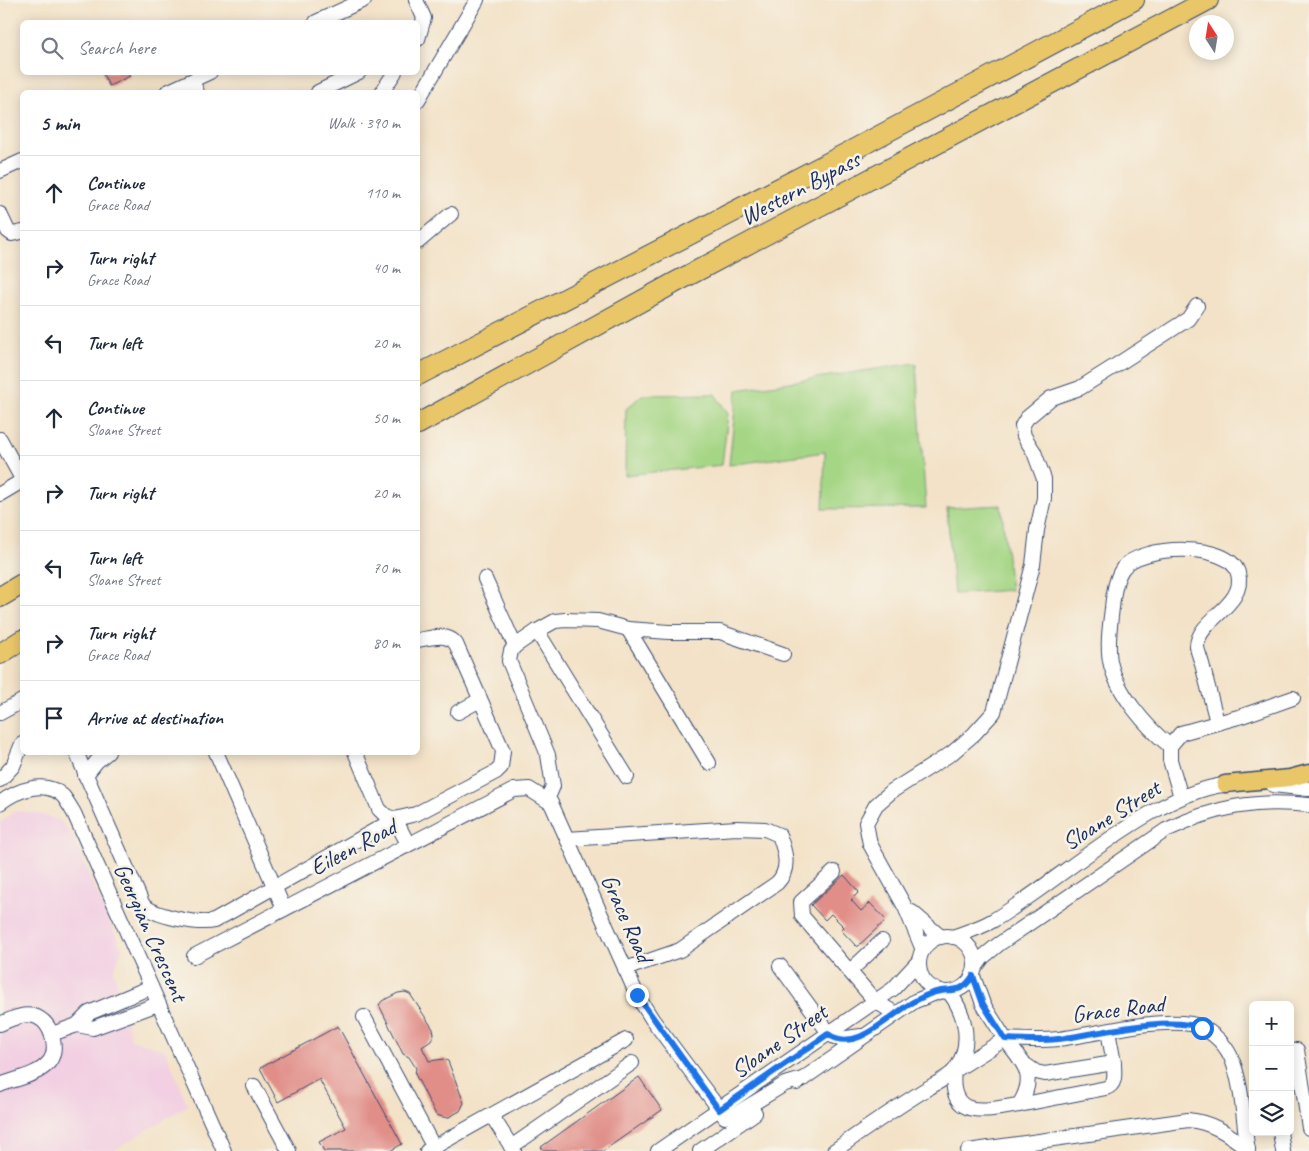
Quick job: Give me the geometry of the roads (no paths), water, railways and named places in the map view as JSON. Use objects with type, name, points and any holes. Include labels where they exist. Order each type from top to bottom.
[{"type":"highway","name":"Western Bypass","points":[[420,374],[851,151],[1134,0]]},
{"type":"highway","name":"Western Bypass","points":[[420,423],[676,282],[1208,0]]},
{"type":"highway","points":[[0,592],[20,583]]},
{"type":"highway","points":[[0,597],[20,583]]},
{"type":"highway","points":[[0,644],[20,634]]},
{"type":"highway","points":[[0,654],[20,641]]},
{"type":"main road","points":[[1225,784],[1290,778],[1309,773]]},
{"type":"street","points":[[320,20],[364,0]]},
{"type":"street","points":[[416,0],[424,18],[420,32]]},
{"type":"street","points":[[420,97],[477,0]]},
{"type":"street","points":[[178,90],[194,87],[207,75]]},
{"type":"street","points":[[324,90],[353,75]]},
{"type":"street","points":[[383,90],[393,75]]},
{"type":"street","points":[[0,171],[20,162]]},
{"type":"street","points":[[0,214],[8,231],[12,234],[20,232]]},
{"type":"street","points":[[420,240],[451,214]]},
{"type":"street","points":[[1108,1031],[1114,1063],[1114,1081],[1109,1087],[983,1110],[965,1107],[956,1098],[952,1083],[954,1071],[964,1054],[965,1028],[958,1007],[945,992],[933,988],[922,977],[921,956],[905,907],[870,844],[866,823],[876,805],[892,790],[952,753],[974,734],[994,712],[1033,565],[1037,530],[1044,498],[1044,479],[1034,452],[1024,436],[1022,426],[1027,418],[1051,398],[1080,388],[1188,319],[1197,306]]},
{"type":"street","points":[[0,439],[20,476]]},
{"type":"street","points":[[0,494],[20,481]]},
{"type":"street","points":[[1170,746],[1140,717],[1123,691],[1110,662],[1109,636],[1113,602],[1122,569],[1136,557],[1156,551],[1186,550],[1214,555],[1231,562],[1238,573],[1238,588],[1231,602],[1201,633],[1197,646],[1217,722]]},
{"type":"street","points":[[485,579],[515,646]]},
{"type":"street","points":[[541,796],[553,786],[553,776],[548,755],[510,666],[509,656],[515,646],[537,631],[555,621],[564,620],[598,622],[628,629],[728,633],[783,654]]},
{"type":"street","points":[[628,629],[709,763]]},
{"type":"street","points":[[537,631],[627,777]]},
{"type":"street","points":[[77,755],[139,900],[148,909],[180,918],[209,922],[395,819],[416,814],[496,772],[500,767],[502,751],[453,641],[442,636],[420,640]]},
{"type":"street","points":[[1182,797],[1170,760],[1170,746],[1180,733],[1293,698]]},
{"type":"street","points":[[458,712],[480,700]]},
{"type":"street","points":[[0,713],[20,702]]},
{"type":"street","points":[[0,780],[14,766],[20,750]]},
{"type":"street","points":[[85,776],[104,755]]},
{"type":"street","points":[[217,755],[284,909]]},
{"type":"street","points":[[356,755],[379,810],[395,819],[408,844]]},
{"type":"street","name":"Sloane Street","points":[[947,937],[992,921],[1143,818],[1182,797],[1225,784],[1260,784],[1309,789]]},
{"type":"street","name":"Georgian Crescent","points":[[0,803],[10,796],[36,788],[48,788],[62,796],[74,813],[224,1151]]},
{"type":"street","name":"Eileen Road","points":[[194,956],[514,790],[529,789],[541,796]]},
{"type":"street","name":"Grace Road","points":[[541,796],[551,803],[625,969],[652,1018],[719,1110]]},
{"type":"street","name":"Sloane Street","points":[[974,972],[983,957],[999,944],[1166,830],[1188,820],[1236,805],[1276,802],[1309,805]]},
{"type":"street","points":[[567,839],[737,828],[765,829],[779,835],[784,849],[786,866],[785,873],[777,883],[680,950],[625,969]]},
{"type":"street","points":[[834,872],[801,902],[802,916],[875,1001],[896,1014]]},
{"type":"street","points":[[905,907],[947,937],[967,945],[972,952],[974,972],[983,1004],[1023,1063],[1036,1072],[1045,1074],[1114,1063]]},
{"type":"street","points":[[921,956],[934,940],[947,937]]},
{"type":"street","points":[[850,971],[882,941]]},
{"type":"street","name":"Sloane Street","points":[[658,1151],[900,983],[921,956]]},
{"type":"street","points":[[780,966],[828,1033],[839,1040],[867,1034]]},
{"type":"street","points":[[945,992],[963,987],[974,972]]},
{"type":"street","points":[[52,1034],[77,1025],[89,1013],[151,987]]},
{"type":"street","name":"Sloane Street","points":[[700,1151],[914,1001],[945,992]]},
{"type":"street","points":[[77,1025],[93,1028],[158,1004]]},
{"type":"street","points":[[0,1024],[26,1015],[37,1017],[44,1022],[52,1034],[54,1045],[49,1061],[36,1071],[0,1085]]},
{"type":"street","points":[[364,1018],[430,1148],[492,1116],[626,1040]]},
{"type":"street","name":"Grace Road","points":[[1005,1039],[1043,1040],[1171,1024],[1192,1024],[1220,1040],[1231,1058],[1236,1072],[1248,1150]]},
{"type":"street","points":[[834,1151],[860,1132],[1005,1039]]},
{"type":"street","points":[[1299,1051],[1309,1128]]},
{"type":"street","points":[[492,1116],[512,1149],[632,1063]]},
{"type":"street","points":[[1018,1105],[1028,1089],[1028,1078],[1023,1063]]},
{"type":"street","points":[[719,1110],[725,1116],[730,1117],[785,1084],[803,1079]]},
{"type":"street","points":[[254,1086],[289,1151]]},
{"type":"street","points":[[968,1151],[1188,1120],[1211,1125],[1223,1131],[1248,1150]]},
{"type":"street","points":[[1281,1136],[1283,1151]]}]
